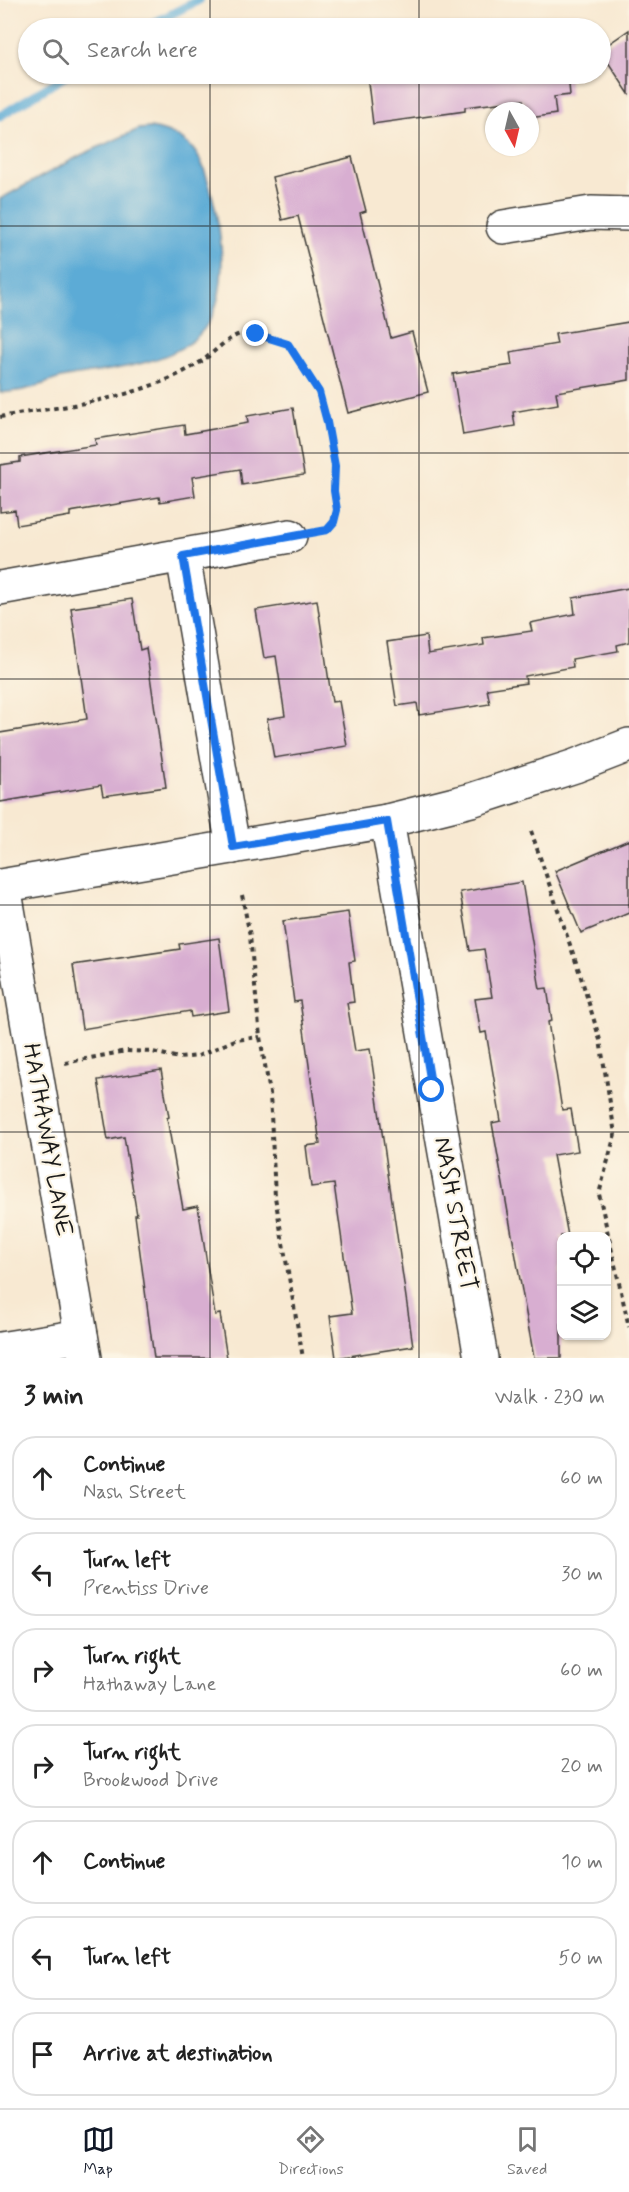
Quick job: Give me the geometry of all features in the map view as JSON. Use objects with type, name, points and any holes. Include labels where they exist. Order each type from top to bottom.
[{"type":"street","points":[[503,227],[591,213],[629,214]]},
{"type":"street","points":[[0,588],[290,536]]},
{"type":"street","points":[[183,556],[233,847]]},
{"type":"street","points":[[2,886],[387,821],[471,800],[575,766],[629,745]]},
{"type":"street","name":"NASH STREET","points":[[387,821],[481,1358]]},
{"type":"street","name":"HATHAWAY LANE","points":[[2,886],[83,1347]]},
{"type":"street","points":[[0,1349],[83,1347]]},
{"type":"path","points":[[0,417],[122,394],[152,386],[183,372],[222,345],[245,333],[288,344],[319,392],[335,466],[334,491],[337,510],[334,522],[327,530],[290,536]]},
{"type":"path","points":[[531,831],[600,1040],[615,1134],[599,1194],[629,1328]]},
{"type":"path","points":[[242,895],[250,936],[260,1037],[270,1093],[274,1197],[303,1358]]},
{"type":"path","points":[[35,1068],[126,1051],[153,1052],[179,1058],[198,1056],[235,1040],[260,1037]]},
{"type":"water","points":[[150,128],[176,136],[192,147],[205,171],[211,191],[219,228],[222,270],[220,291],[205,327],[192,341],[179,349],[148,362],[62,378],[27,389],[0,393],[0,199],[81,155],[139,129]]},
{"type":"building","points":[[629,30],[629,94],[611,67],[611,42]]},
{"type":"building","points":[[368,84],[569,84],[570,95],[554,97],[556,114],[539,117],[539,102],[523,102],[523,100],[485,102],[485,105],[465,107],[465,111],[373,124]]},
{"type":"building","points":[[352,157],[366,211],[360,213],[391,338],[412,332],[428,392],[348,413],[298,216],[282,220],[272,177]]},
{"type":"building","points":[[629,322],[629,380],[556,392],[558,404],[513,412],[515,426],[463,435],[453,374],[512,365],[510,352],[557,344],[555,334]]},
{"type":"building","points":[[293,408],[304,475],[242,485],[240,469],[192,477],[195,496],[160,502],[159,497],[70,512],[70,516],[17,525],[15,510],[0,512],[0,465],[20,462],[20,457],[96,445],[95,439],[184,425],[185,434],[248,423],[247,416]]},
{"type":"building","points":[[629,588],[629,642],[617,645],[618,651],[572,659],[573,667],[525,676],[526,683],[487,689],[490,704],[419,715],[417,703],[397,706],[387,642],[426,636],[428,654],[484,645],[483,638],[532,631],[530,623],[575,614],[573,598]]},
{"type":"building","points":[[132,599],[140,650],[146,648],[166,787],[103,796],[101,785],[0,802],[0,733],[87,719],[71,608]]},
{"type":"building","points":[[317,600],[332,702],[339,701],[347,746],[274,758],[267,719],[285,716],[276,656],[264,658],[256,610]]},
{"type":"building","points":[[629,840],[629,913],[581,933],[555,871]]},
{"type":"building","points":[[522,882],[540,989],[547,988],[552,1021],[548,1022],[562,1110],[571,1109],[578,1151],[553,1155],[567,1232],[557,1232],[557,1340],[561,1340],[561,1358],[534,1358],[492,1123],[501,1121],[486,1032],[481,1033],[475,999],[492,997],[484,949],[470,951],[460,892]]},
{"type":"building","points":[[348,912],[355,961],[349,962],[354,1002],[347,1003],[355,1051],[370,1049],[413,1346],[336,1358],[330,1316],[352,1313],[334,1184],[311,1187],[306,1146],[320,1144],[300,1001],[294,1002],[283,921]]},
{"type":"building","points":[[219,938],[229,1011],[191,1017],[190,1011],[82,1029],[73,965],[180,949],[179,944]]},
{"type":"building","points":[[161,1070],[183,1209],[198,1206],[215,1315],[220,1314],[227,1358],[154,1358],[135,1215],[137,1215],[124,1137],[108,1140],[98,1080]]},
{"type":"waterway","points":[[164,18],[199,0]]},
{"type":"waterway","points":[[0,116],[53,84]]},
{"type":"route","points":[[256,334],[288,344],[319,392],[335,466],[334,491],[337,510],[334,522],[327,530],[183,556],[233,847],[387,821],[432,1090]]}]
